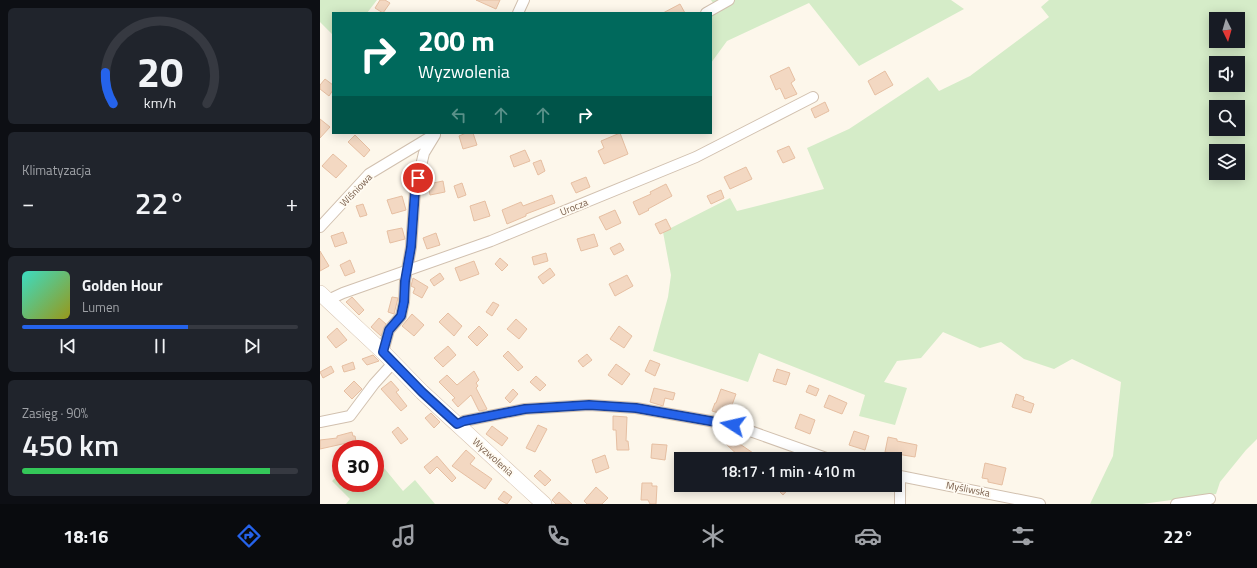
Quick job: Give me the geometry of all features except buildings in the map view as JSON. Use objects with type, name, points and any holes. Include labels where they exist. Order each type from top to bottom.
[{"type":"street","points":[[518,12],[524,0]]},
{"type":"street","points":[[708,12],[729,0]]},
{"type":"street","name":"Urocza","points":[[324,297],[343,293],[491,241],[696,157],[813,97]]},
{"type":"street","points":[[383,352],[389,330],[401,316],[411,247],[415,191],[424,153],[437,134]]},
{"type":"street","name":"Wiśniowa","points":[[320,227],[369,174],[437,134]]},
{"type":"street","name":"Wyzwolenia","points":[[324,297],[457,424],[544,504]]},
{"type":"street","points":[[320,422],[350,416],[374,384],[393,363]]},
{"type":"street","points":[[457,424],[464,421],[525,409],[589,405],[615,406],[636,408],[733,425],[809,452]]},
{"type":"street","name":"Myśliwska","points":[[902,477],[1040,504]]},
{"type":"street","points":[[899,492],[900,504]]},
{"type":"street","points":[[1176,504],[1210,498]]},
{"type":"green space","points":[[320,0],[377,0],[368,12],[332,12],[332,34],[320,22]]},
{"type":"green space","points":[[711,0],[951,0],[964,9],[859,66],[809,3],[727,41],[712,62],[712,13],[718,10]]},
{"type":"green space","points":[[1049,0],[1257,0],[1257,439],[1220,482],[1216,494],[1142,504],[1090,504],[1113,456],[1121,382],[1072,359],[1054,369],[1024,359],[1001,342],[980,348],[943,332],[921,358],[897,361],[884,382],[907,388],[895,425],[859,416],[865,395],[759,353],[748,382],[653,351],[668,297],[671,275],[663,232],[730,198],[737,211],[824,189],[807,148],[849,129],[928,77],[939,91],[970,76],[1049,17],[1041,7]]},
{"type":"green space","points":[[384,468],[403,491],[415,480],[435,504],[346,504],[350,499],[343,492],[384,492]]},
{"type":"route","points":[[418,178],[415,191],[411,247],[405,281],[404,302],[401,316],[389,330],[383,352],[422,392],[457,424],[464,421],[525,409],[589,405],[636,408],[733,425]]}]
